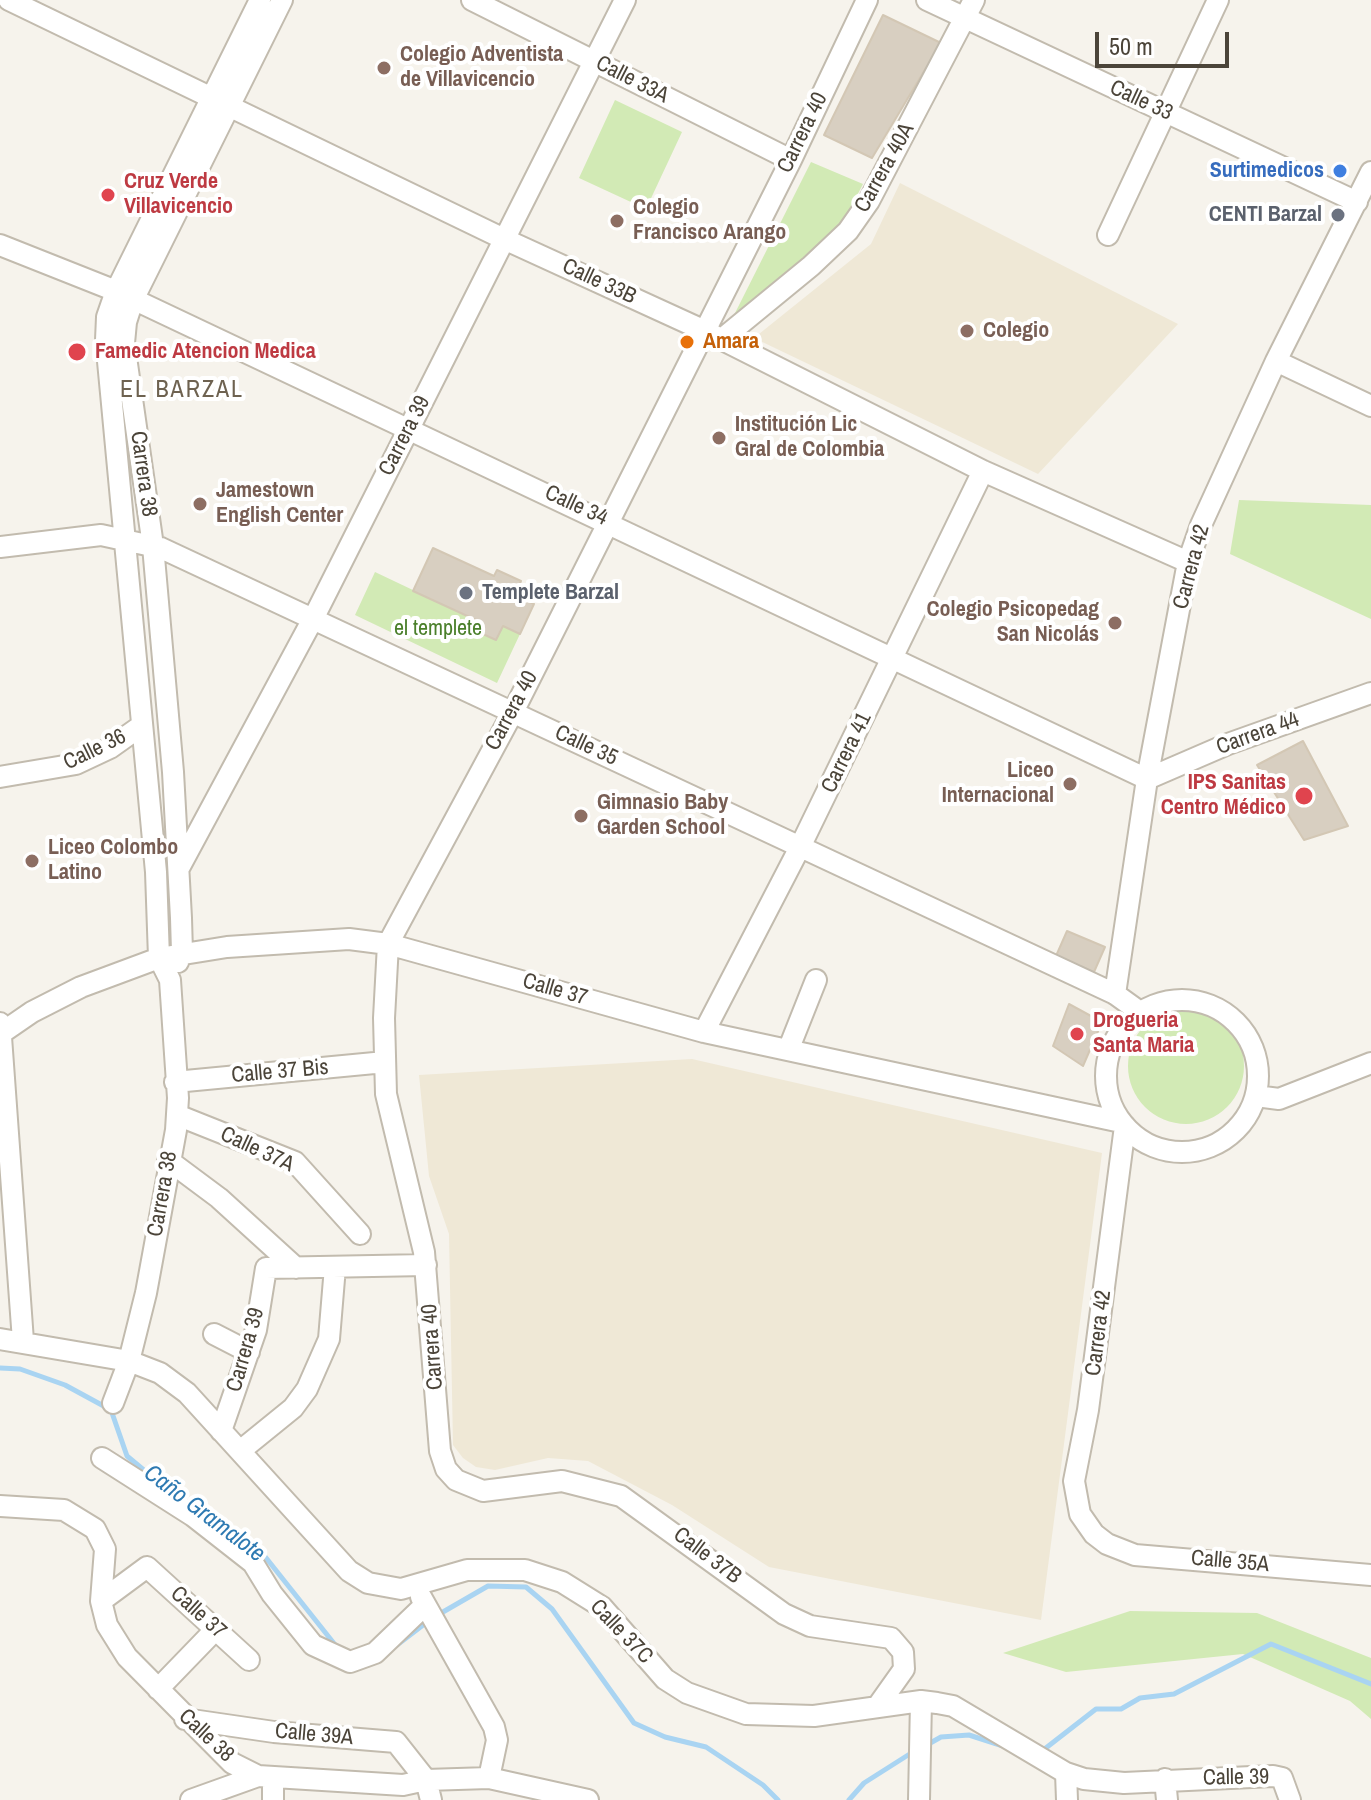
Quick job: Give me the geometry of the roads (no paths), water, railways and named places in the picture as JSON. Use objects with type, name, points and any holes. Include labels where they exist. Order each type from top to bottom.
[{"type":"street","name":"Calle 33B","points":[[9,0],[504,239],[714,335],[983,471],[1188,562]]},
{"type":"street","name":"Carrera 38","points":[[113,1403],[129,1361],[146,1293],[177,1115],[170,980],[159,958],[156,872],[106,340],[107,317],[125,295],[221,100],[260,0]]},
{"type":"street","name":"Carrera 38","points":[[221,100],[282,0]]},
{"type":"street","name":"Calle 33A","points":[[472,0],[791,160]]},
{"type":"street","name":"Carrera 39","points":[[178,868],[314,617],[625,0]]},
{"type":"street","name":"Carrera 40","points":[[446,1469],[440,1451],[426,1265],[386,1094],[388,944],[513,712],[609,521],[714,335],[791,160],[867,0]]},
{"type":"street","name":"Calle 33","points":[[927,0],[970,9],[1165,112],[1357,202]]},
{"type":"street","points":[[1108,235],[1218,0]]},
{"type":"street","name":"Carrera 40A","points":[[714,335],[848,231],[869,201],[970,9]]},
{"type":"street","name":"Carrera 42","points":[[1115,994],[1147,779],[1188,562],[1201,525],[1276,361],[1371,172]]},
{"type":"street","name":"Calle 34","points":[[0,245],[125,295],[609,521],[1147,779]]},
{"type":"street","name":"Carrera 38","points":[[125,295],[124,343],[153,546],[178,868],[182,952],[170,980]]},
{"type":"street","points":[[1276,361],[1371,406]]},
{"type":"street","name":"Carrera 41","points":[[704,1032],[800,847],[983,471]]},
{"type":"street","name":"Calle 35","points":[[0,547],[101,535],[153,546],[314,617],[1115,994],[1140,1012]]},
{"type":"street","name":"Carrera 44","points":[[1147,779],[1228,744],[1371,693]]},
{"type":"street","name":"Calle 36","points":[[0,777],[76,764],[110,748],[141,726]]},
{"type":"street","points":[[156,872],[178,868]]},
{"type":"street","name":"Calle 37","points":[[0,1034],[32,1012],[81,987],[159,958],[182,952],[349,939],[388,944],[704,1032],[789,1048],[1123,1124]]},
{"type":"street","points":[[789,1048],[816,980]]},
{"type":"street","points":[[1185,1000],[1222,1010],[1240,1026],[1253,1047],[1258,1071],[1256,1096],[1238,1128],[1206,1148],[1168,1150],[1145,1141],[1123,1124],[1111,1105],[1108,1059],[1116,1038],[1140,1012],[1161,1002],[1185,1000]]},
{"type":"street","points":[[0,1023],[23,1341]]},
{"type":"street","name":"Calle 37 Bis","points":[[175,1082],[385,1062]]},
{"type":"street","points":[[1256,1096],[1279,1099],[1371,1063]]},
{"type":"street","name":"Calle 37A","points":[[177,1115],[295,1162],[360,1234]]},
{"type":"street","name":"Carrera 42","points":[[1094,1534],[1080,1514],[1074,1481],[1088,1410],[1123,1124]]},
{"type":"street","points":[[168,1160],[219,1198],[296,1268],[426,1265]]},
{"type":"street","points":[[240,1451],[293,1408],[307,1389],[329,1339],[335,1267]]},
{"type":"street","name":"Carrera 39","points":[[221,1431],[249,1352],[266,1268],[296,1268]]},
{"type":"street","points":[[214,1334],[249,1352]]},
{"type":"street","name":"Calle 37C","points":[[0,1339],[129,1361],[174,1382],[349,1571],[378,1587],[401,1589],[486,1568],[543,1575],[582,1593],[602,1607],[665,1679],[707,1701],[746,1714],[791,1718],[921,1701],[953,1706],[1066,1773],[1124,1783],[1165,1779]]},
{"type":"street","points":[[102,1458],[193,1516],[253,1563],[272,1594],[313,1645],[350,1662],[375,1653],[427,1608]]},
{"type":"street","name":"Calle 37B","points":[[446,1469],[456,1480],[483,1491],[562,1481],[621,1496],[784,1614],[810,1626],[891,1638],[903,1652],[904,1669],[877,1707]]},
{"type":"street","name":"Calle 38","points":[[0,1506],[64,1510],[95,1529],[103,1538],[107,1562],[102,1614],[116,1640],[185,1719],[232,1763],[266,1777],[402,1793],[489,1778],[588,1800]]},
{"type":"street","name":"Calle 35A","points":[[1094,1534],[1120,1551],[1135,1555],[1371,1575]]},
{"type":"street","name":"Calle 37","points":[[101,1601],[147,1567],[249,1660]]},
{"type":"street","points":[[415,1586],[494,1727],[497,1740],[489,1778]]},
{"type":"street","points":[[158,1689],[216,1629]]},
{"type":"street","points":[[919,1800],[921,1701]]},
{"type":"street","name":"Calle 39A","points":[[185,1719],[274,1732],[396,1742],[428,1790]]},
{"type":"street","points":[[1066,1773],[1067,1800]]},
{"type":"street","name":"Calle 39","points":[[1165,1779],[1273,1776],[1282,1778],[1290,1800]]},
{"type":"street","points":[[191,1800],[266,1777],[273,1800]]},
{"type":"street","points":[[1165,1779],[1167,1800]]},
{"type":"waterway","name":"Caño Gramalote","points":[[0,1368],[20,1369],[65,1385],[111,1410],[127,1456],[163,1486]]},
{"type":"waterway","name":"Caño Gramalote","points":[[229,1533],[259,1549],[336,1646]]},
{"type":"waterway","name":"Caño Gramalote","points":[[436,1616],[488,1586],[526,1587],[552,1609],[634,1723],[665,1737],[706,1747],[763,1785],[778,1800]]},
{"type":"waterway","name":"Caño Gramalote","points":[[397,1645],[427,1622]]},
{"type":"waterway","name":"Caño Gramalote","points":[[1042,1751],[1096,1709],[1121,1709],[1140,1698],[1174,1694],[1271,1644],[1371,1684]]},
{"type":"waterway","name":"Caño Gramalote","points":[[925,1746],[941,1737],[969,1735],[1003,1746]]},
{"type":"waterway","name":"Caño Gramalote","points":[[849,1800],[864,1783],[916,1750]]},
{"type":"place","name":"Colegio Adventista de Villavicencio","points":[[384,68]]},
{"type":"place","name":"Surtimedicos","points":[[1340,171]]},
{"type":"place","name":"Cruz Verde Villavicencio","points":[[108,195]]},
{"type":"place","name":"CENTI Barzal","points":[[1338,215]]},
{"type":"place","name":"Colegio Francisco Arango","points":[[617,221]]},
{"type":"place","name":"Colegio","points":[[967,331]]},
{"type":"place","name":"Amara","points":[[687,342]]},
{"type":"place","name":"Famedic Atencion Medica","points":[[77,352]]},
{"type":"place","name":"Institución Lic Gral de Colombia","points":[[719,438]]},
{"type":"place","name":"Jamestown English Center","points":[[200,504]]},
{"type":"place","name":"Templete Barzal","points":[[466,593]]},
{"type":"place","name":"Colegio Psicopedag San Nicolás","points":[[1115,623]]},
{"type":"place","name":"Liceo Internacional","points":[[1070,784]]},
{"type":"place","name":"IPS Sanitas Centro Médico","points":[[1304,796]]},
{"type":"place","name":"Gimnasio Baby Garden School","points":[[581,816]]},
{"type":"place","name":"Liceo Colombo Latino","points":[[32,861]]},
{"type":"place","name":"Drogueria Santa Maria","points":[[1077,1034]]},
{"type":"district","name":"EL BARZAL","points":[[182,391]]},
{"type":"park label","name":"el templete","points":[[438,629]]}]
